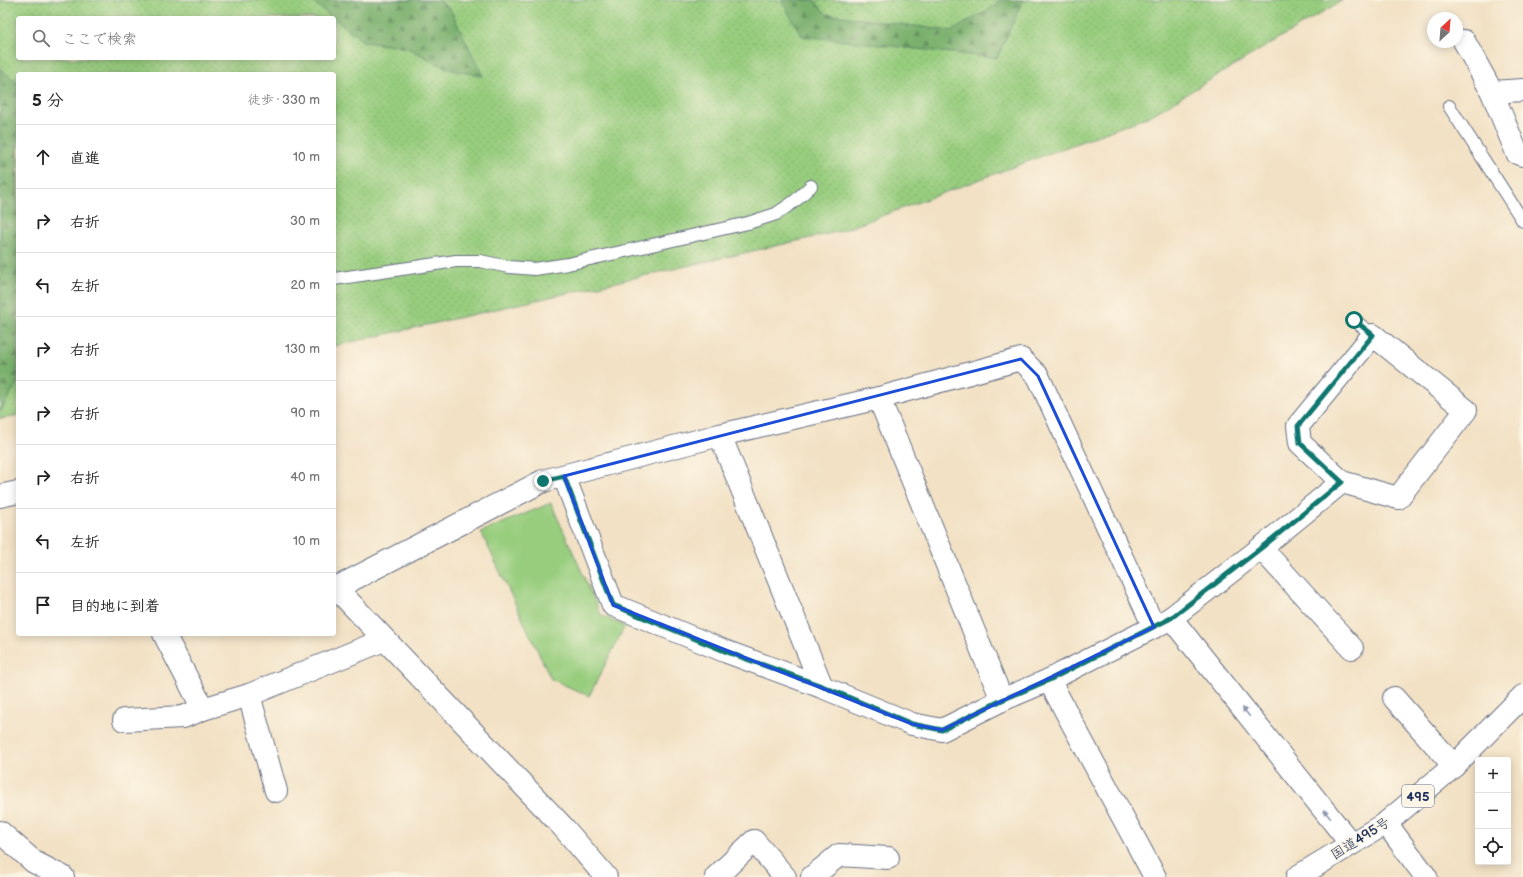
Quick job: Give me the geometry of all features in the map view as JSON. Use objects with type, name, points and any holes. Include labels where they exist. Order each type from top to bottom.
[{"type":"main road","points":[[1464,41],[1492,92],[1517,153],[1523,155]]},
{"type":"main road","points":[[1492,92],[1523,90]]},
{"type":"main road","points":[[1373,335],[1466,410],[1398,498],[1342,482],[1300,443],[1298,426],[1373,335]]},
{"type":"main road","points":[[336,586],[543,481],[720,435],[878,398],[1021,359],[1038,376],[1163,623],[1351,844]]},
{"type":"main road","points":[[878,398],[1002,700]]},
{"type":"main road","points":[[720,435],[822,686]]},
{"type":"main road","points":[[564,476],[613,605],[727,652],[822,686],[912,724],[942,730],[1002,700],[1049,680],[1163,623],[1261,548],[1342,482]]},
{"type":"main road","points":[[0,496],[16,492]]},
{"type":"main road","points":[[1261,548],[1352,648]]},
{"type":"main road","points":[[336,588],[563,827],[606,877]]},
{"type":"main road","points":[[165,636],[203,709]]},
{"type":"main road","points":[[124,720],[183,717],[203,709],[249,695],[384,640]]},
{"type":"main road","points":[[1049,680],[1155,877]]},
{"type":"main road","points":[[249,695],[276,791]]},
{"type":"main road","name":"国道495号","points":[[1297,877],[1386,823],[1454,766],[1523,696]]},
{"type":"main road","points":[[1394,698],[1454,766]]},
{"type":"main road","points":[[1386,823],[1426,877]]},
{"type":"main road","points":[[0,832],[34,862],[63,877]]},
{"type":"main road","points":[[716,877],[754,841],[785,877]]},
{"type":"main road","points":[[812,877],[839,855],[888,858]]},
{"type":"lane","points":[[1449,106],[1523,222]]},
{"type":"lane","points":[[336,280],[456,261],[480,261],[509,267],[535,269],[568,264],[748,223],[776,214],[795,201],[811,186]]},
{"type":"lane","points":[[1354,320],[1373,335]]},
{"type":"highlighted area","points":[[1021,359],[1038,376],[1154,627],[942,730],[912,724],[613,605],[564,476]]},
{"type":"green space","points":[[0,0],[1343,0],[1150,116],[841,231],[336,346],[336,72],[16,72],[16,415],[0,419]]},
{"type":"green space","points":[[310,0],[438,0],[450,9],[483,76],[447,69],[408,48],[364,42],[336,20],[336,16],[331,16]]},
{"type":"green space","points":[[781,0],[814,0],[826,14],[952,31],[999,3],[999,0],[1023,0],[997,58],[802,36]]},
{"type":"green space","points":[[0,69],[16,81],[16,384],[0,412]]},
{"type":"green space","points":[[551,503],[601,615],[625,626],[589,696],[551,679],[481,532]]},
{"type":"route","points":[[543,481],[564,476],[613,605],[727,652],[822,686],[912,724],[942,730],[1002,700],[1049,680],[1154,628],[1171,618],[1261,548],[1342,482],[1300,443],[1298,426],[1373,335],[1354,320]]}]
